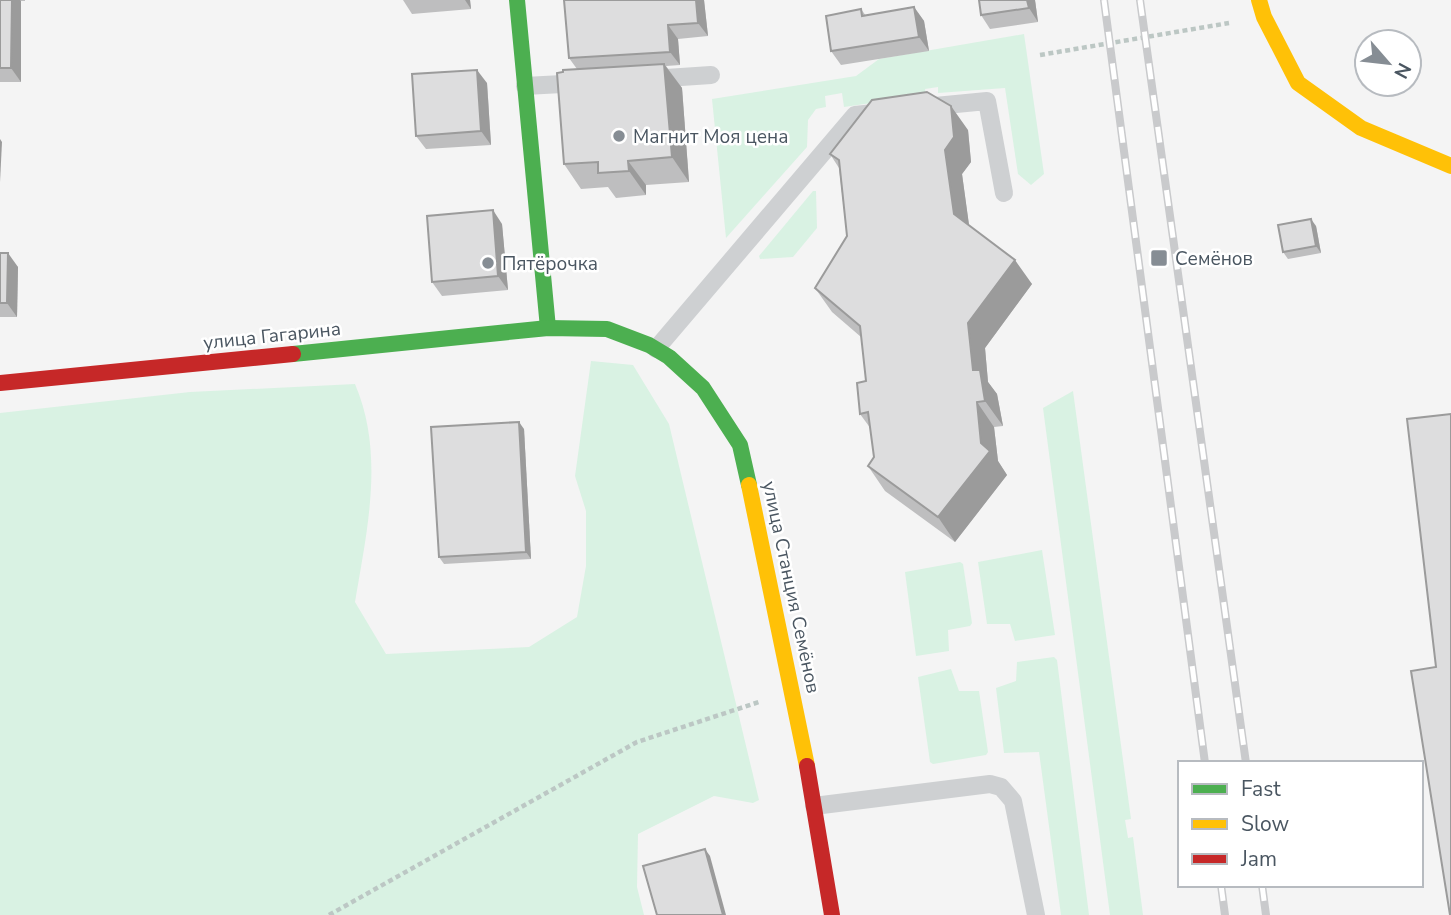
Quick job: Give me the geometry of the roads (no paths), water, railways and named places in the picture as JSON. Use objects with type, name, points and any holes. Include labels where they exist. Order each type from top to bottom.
[{"type":"street","points":[[517,0],[548,328]]},
{"type":"street","points":[[1259,0],[1264,17],[1298,83],[1361,128],[1451,166]]},
{"type":"street","name":"улица Гагарина","points":[[0,383],[548,328],[609,330]]},
{"type":"street","name":"улица Станция Семёнов","points":[[609,330],[656,349],[709,393],[728,419],[740,445],[793,691],[831,915]]},
{"type":"lane","points":[[631,80],[710,75]]},
{"type":"lane","points":[[525,86],[604,82]]},
{"type":"lane","points":[[656,349],[855,115],[987,101],[1004,193]]},
{"type":"lane","points":[[814,806],[990,784],[1001,787],[1013,801],[1036,915]]},
{"type":"railway","points":[[1104,0],[1205,761]]},
{"type":"railway","points":[[1140,0],[1246,761]]},
{"type":"railway","points":[[1221,887],[1225,915]]},
{"type":"railway","points":[[1262,887],[1266,915]]},
{"type":"place","name":"Магнит Моя цена","points":[[619,136]]},
{"type":"place","name":"Семёнов","points":[[1159,258]]},
{"type":"place","name":"Пятёрочка","points":[[488,263]]}]
